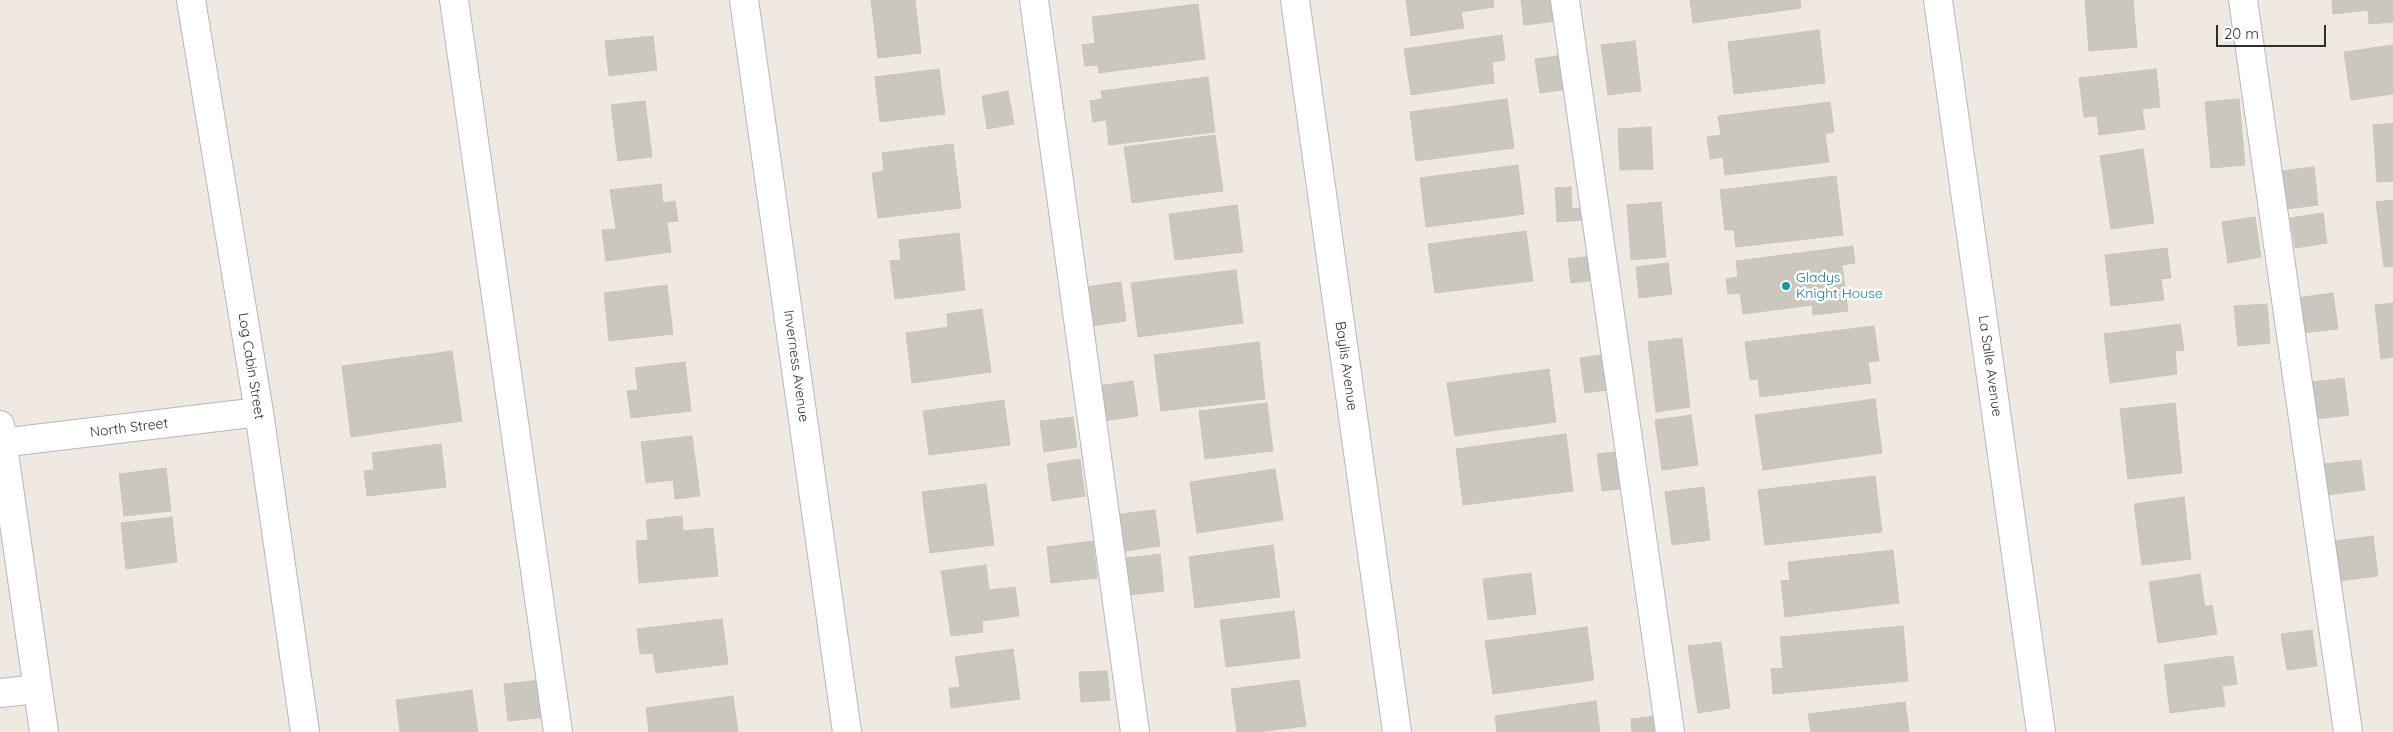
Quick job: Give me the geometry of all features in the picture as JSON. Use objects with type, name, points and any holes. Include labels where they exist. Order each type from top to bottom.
[{"type":"street","name":"Log Cabin Street","points":[[191,0],[259,412],[305,732]]},
{"type":"street","points":[[454,0],[558,732]]},
{"type":"street","name":"Inverness Avenue","points":[[744,0],[847,732]]},
{"type":"street","points":[[1034,0],[1135,732]]},
{"type":"street","name":"Baylis Avenue","points":[[1294,0],[1397,732]]},
{"type":"street","points":[[1565,0],[1670,732]]},
{"type":"street","name":"La Salle Avenue","points":[[1938,0],[2041,732]]},
{"type":"street","points":[[2243,0],[2348,732]]},
{"type":"street","name":"North Street","points":[[1,437],[259,412]]},
{"type":"street","points":[[1,437],[44,732]]},
{"type":"street","points":[[0,693],[38,689]]},
{"type":"building","points":[[871,0],[915,0],[921,53],[878,58]]},
{"type":"building","points":[[1406,0],[1493,0],[1494,7],[1461,12],[1464,28],[1411,36]]},
{"type":"building","points":[[1521,0],[1562,0],[1565,20],[1524,25]]},
{"type":"building","points":[[1690,0],[1800,0],[1801,8],[1693,23]]},
{"type":"building","points":[[2085,0],[2133,0],[2137,47],[2089,51]]},
{"type":"building","points":[[2332,0],[2393,0],[2393,22],[2369,24],[2368,10],[2333,14]]},
{"type":"building","points":[[1198,4],[1205,59],[1099,73],[1098,65],[1085,66],[1082,45],[1095,43],[1092,17]]},
{"type":"building","points":[[1819,30],[1825,83],[1734,94],[1728,42]]},
{"type":"building","points":[[1502,35],[1505,60],[1492,62],[1494,83],[1411,95],[1404,49]]},
{"type":"building","points":[[653,36],[657,70],[609,76],[605,41]]},
{"type":"building","points":[[1635,41],[1641,91],[1608,95],[1601,45]]},
{"type":"building","points":[[2393,45],[2393,94],[2351,100],[2344,52]]},
{"type":"building","points":[[1571,54],[1576,88],[1540,93],[1535,59]]},
{"type":"building","points":[[939,69],[945,114],[880,122],[875,77]]},
{"type":"building","points":[[2156,69],[2160,107],[2142,109],[2145,129],[2099,135],[2097,116],[2084,117],[2079,78]]},
{"type":"building","points":[[1208,77],[1215,132],[1109,145],[1106,120],[1093,122],[1090,101],[1102,99],[1101,91]]},
{"type":"building","points":[[1008,91],[1014,124],[987,129],[982,96]]},
{"type":"building","points":[[1507,99],[1514,148],[1416,161],[1410,112]]},
{"type":"building","points":[[2239,99],[2245,165],[2211,168],[2205,102]]},
{"type":"building","points":[[645,101],[652,157],[618,161],[611,105]]},
{"type":"building","points":[[1830,102],[1834,132],[1825,134],[1829,162],[1725,175],[1723,157],[1710,159],[1707,137],[1721,135],[1718,116]]},
{"type":"building","points":[[2393,123],[2393,181],[2377,182],[2373,125]]},
{"type":"building","points":[[1651,127],[1653,169],[1620,170],[1618,129]]},
{"type":"building","points":[[1215,135],[1223,191],[1132,203],[1124,147]]},
{"type":"building","points":[[953,144],[961,208],[878,218],[872,173],[884,171],[882,153]]},
{"type":"building","points":[[2143,149],[2154,223],[2111,229],[2100,156]]},
{"type":"building","points":[[1518,165],[1524,214],[1426,227],[1420,178]]},
{"type":"building","points":[[2314,167],[2318,205],[2286,209],[2281,171]]},
{"type":"building","points":[[1836,176],[1843,235],[1736,247],[1734,230],[1725,230],[1720,190]]},
{"type":"building","points":[[661,184],[663,203],[675,201],[678,221],[667,222],[671,252],[606,261],[602,230],[616,229],[610,190]]},
{"type":"building","points":[[1571,187],[1572,209],[1582,208],[1583,220],[1557,222],[1555,188]]},
{"type":"building","points":[[2393,200],[2393,266],[2384,267],[2376,202]]},
{"type":"building","points":[[1661,202],[1666,257],[1631,260],[1627,205]]},
{"type":"building","points":[[1237,205],[1243,252],[1175,260],[1169,214]]},
{"type":"building","points":[[2323,213],[2327,243],[2295,248],[2290,218]]},
{"type":"building","points":[[2255,217],[2261,257],[2228,263],[2222,222]]},
{"type":"building","points":[[1526,231],[1533,281],[1435,293],[1428,244]]},
{"type":"building","points":[[959,233],[965,290],[895,299],[890,261],[901,260],[899,240]]},
{"type":"building","name":"Gladys Knight House","points":[[1853,246],[1855,263],[1842,265],[1848,311],[1813,315],[1812,305],[1743,314],[1740,293],[1728,294],[1726,279],[1738,277],[1736,261]]},
{"type":"building","points":[[2167,248],[2171,278],[2161,279],[2164,300],[2111,306],[2105,255]]},
{"type":"building","points":[[1600,255],[1603,279],[1571,283],[1568,259]]},
{"type":"building","points":[[1668,263],[1672,294],[1639,298],[1636,267]]},
{"type":"building","points":[[1236,270],[1243,323],[1138,337],[1131,283]]},
{"type":"building","points":[[1121,282],[1126,321],[1092,326],[1086,287]]},
{"type":"building","points":[[667,285],[673,334],[609,341],[604,293]]},
{"type":"building","points":[[2333,293],[2338,329],[2301,333],[2296,298]]},
{"type":"building","points":[[2393,303],[2393,357],[2381,359],[2375,305]]},
{"type":"building","points":[[2267,304],[2270,343],[2238,346],[2234,306]]},
{"type":"building","points":[[982,309],[991,372],[912,383],[906,333],[948,327],[947,314]]},
{"type":"building","points":[[2180,324],[2184,350],[2175,351],[2177,374],[2110,383],[2104,334]]},
{"type":"building","points":[[1874,326],[1879,361],[1868,362],[1871,383],[1760,397],[1758,379],[1750,380],[1745,342]]},
{"type":"building","points":[[1682,338],[1690,407],[1656,412],[1648,342]]},
{"type":"building","points":[[1259,342],[1265,399],[1161,411],[1154,355]]},
{"type":"building","points":[[452,351],[462,421],[351,437],[342,366]]},
{"type":"building","points":[[1615,353],[1620,388],[1585,393],[1580,358]]},
{"type":"building","points":[[685,362],[691,411],[631,418],[627,391],[638,390],[635,368]]},
{"type":"building","points":[[1549,369],[1556,422],[1455,436],[1447,383]]},
{"type":"building","points":[[2344,378],[2349,415],[2316,419],[2312,382]]},
{"type":"building","points":[[1133,381],[1138,416],[1103,421],[1098,386]]},
{"type":"building","points":[[1875,399],[1882,453],[1763,470],[1755,415]]},
{"type":"building","points":[[1004,400],[1010,445],[929,455],[923,411]]},
{"type":"building","points":[[1267,403],[1273,451],[1205,459],[1199,411]]},
{"type":"building","points":[[2175,403],[2182,473],[2128,479],[2120,409]]},
{"type":"building","points":[[1691,415],[1698,465],[1662,470],[1655,420]]},
{"type":"building","points":[[1073,417],[1077,447],[1044,452],[1040,421]]},
{"type":"building","points":[[1566,434],[1573,491],[1463,505],[1456,449]]},
{"type":"building","points":[[692,436],[700,496],[675,499],[673,480],[646,483],[641,442]]},
{"type":"building","points":[[441,444],[446,487],[367,496],[364,471],[374,470],[372,453]]},
{"type":"building","points":[[1623,451],[1628,488],[1602,491],[1597,454]]},
{"type":"building","points":[[1080,459],[1085,496],[1052,501],[1047,464]]},
{"type":"building","points":[[2361,460],[2365,490],[2326,495],[2323,464]]},
{"type":"building","points":[[166,468],[171,511],[124,516],[119,474]]},
{"type":"building","points":[[1275,469],[1283,520],[1197,533],[1190,482]]},
{"type":"building","points":[[1875,476],[1882,532],[1765,545],[1758,490]]},
{"type":"building","points":[[986,484],[994,545],[930,553],[922,492]]},
{"type":"building","points":[[1704,487],[1710,540],[1672,545],[1665,492]]},
{"type":"building","points":[[2184,497],[2191,559],[2142,565],[2134,504]]},
{"type":"building","points":[[1155,510],[1160,546],[1125,551],[1120,514]]},
{"type":"building","points":[[682,516],[683,531],[713,528],[718,576],[639,583],[636,541],[648,540],[646,520]]},
{"type":"building","points":[[172,517],[177,562],[126,569],[121,523]]},
{"type":"building","points":[[2373,536],[2378,576],[2330,582],[2325,542]]},
{"type":"building","points":[[1093,541],[1097,578],[1051,583],[1047,547]]},
{"type":"building","points":[[1273,545],[1280,597],[1195,608],[1189,557]]},
{"type":"building","points":[[1893,550],[1899,603],[1785,617],[1781,581],[1790,580],[1788,562]]},
{"type":"building","points":[[1160,554],[1164,591],[1130,595],[1126,558]]},
{"type":"building","points":[[986,565],[989,590],[1015,587],[1019,616],[982,621],[983,632],[951,636],[941,571]]},
{"type":"building","points":[[1531,573],[1536,614],[1488,620],[1483,579]]},
{"type":"building","points":[[2200,574],[2205,607],[2212,605],[2217,634],[2158,643],[2149,582]]},
{"type":"building","points":[[1294,611],[1300,658],[1226,667],[1220,620]]},
{"type":"building","points":[[722,619],[728,664],[656,673],[653,653],[640,654],[637,629]]},
{"type":"building","points":[[1903,626],[1908,681],[1773,694],[1771,669],[1783,668],[1780,637]]},
{"type":"building","points":[[1587,627],[1594,680],[1493,694],[1485,641]]},
{"type":"building","points":[[2312,630],[2317,666],[2287,670],[2281,634]]},
{"type":"building","points":[[1721,642],[1730,708],[1698,713],[1688,646]]},
{"type":"building","points":[[1013,649],[1020,699],[951,708],[949,688],[960,687],[955,657]]},
{"type":"building","points":[[2233,656],[2237,684],[2222,686],[2225,706],[2170,713],[2164,665]]},
{"type":"building","points":[[1107,671],[1110,700],[1081,702],[1079,672]]},
{"type":"building","points":[[542,680],[547,717],[508,721],[504,684]]},
{"type":"building","points":[[1299,680],[1306,726],[1257,732],[1237,732],[1231,689]]},
{"type":"building","points":[[472,690],[478,732],[400,732],[396,700]]},
{"type":"building","points":[[733,696],[738,732],[649,732],[646,708]]},
{"type":"building","points":[[1596,701],[1600,732],[1497,732],[1495,716]]},
{"type":"building","points":[[1905,702],[1909,732],[1811,732],[1808,714]]},
{"type":"building","points":[[1665,715],[1667,732],[1632,732],[1631,719]]},
{"type":"place","name":"Gladys Knight House","points":[[1786,286]]}]
